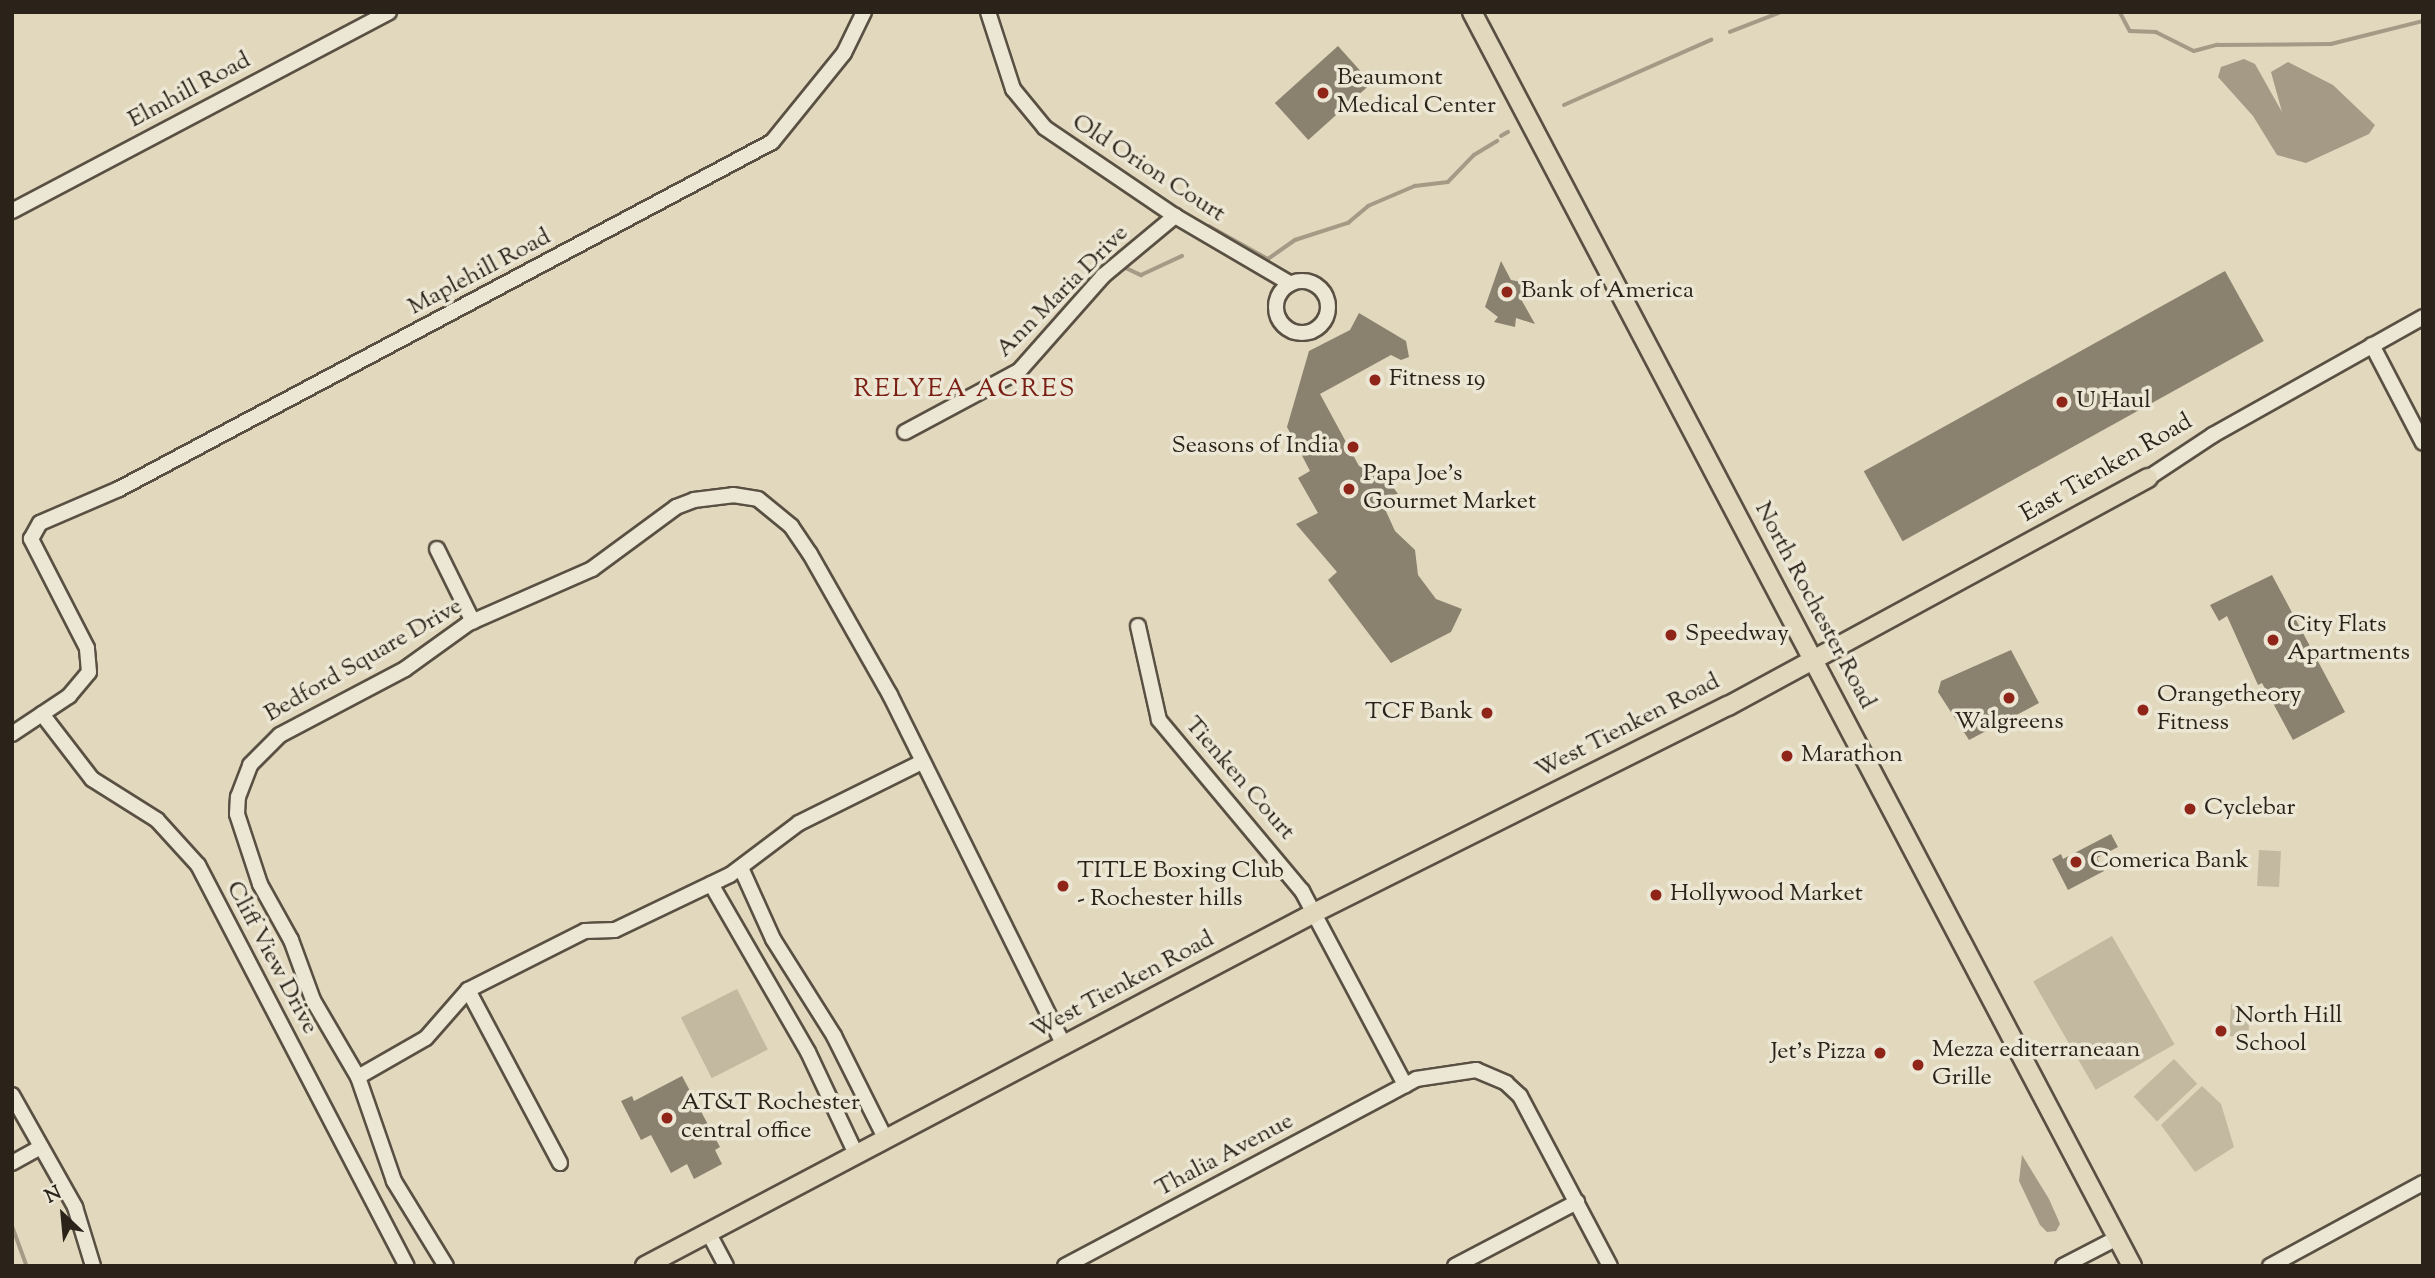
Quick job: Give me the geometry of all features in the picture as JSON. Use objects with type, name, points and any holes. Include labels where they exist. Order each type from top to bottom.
[{"type":"main road","name":"North Rochester Road","points":[[1472,12],[2132,1266]]},
{"type":"main road","name":"East Tienken Road","points":[[1814,659],[2148,478]]},
{"type":"main road","name":"West Tienken Road","points":[[645,1266],[1314,913],[1814,659]]},
{"type":"street","name":"Elmhill Road","points":[[12,211],[389,12]]},
{"type":"street","name":"Maplehill Road","points":[[42,714],[69,695],[89,672],[87,648],[31,539],[40,523],[119,489],[762,148],[814,95],[864,12]]},
{"type":"street","name":"Old Orion Court","points":[[988,12],[1006,73],[1025,107],[1069,149],[1175,216],[1292,284]]},
{"type":"street","name":"Ann Maria Drive","points":[[905,432],[1019,371],[1103,276],[1175,216]]},
{"type":"street","points":[[1267,271],[1278,297],[1277,315],[1287,329],[1303,334],[1318,328],[1328,308],[1323,292],[1309,282],[1292,284],[1278,297]]},
{"type":"street","name":"East Tienken Road","points":[[2148,478],[2423,317]]},
{"type":"street","points":[[2372,345],[2423,443]]},
{"type":"street","name":"Bedford Square Drive","points":[[446,1266],[394,1181],[358,1077],[313,1000],[291,940],[260,884],[237,814],[239,797],[250,765],[280,735],[382,683],[473,622],[592,569],[676,507],[713,496],[758,499],[791,526],[810,554],[922,762],[1064,1045]]},
{"type":"street","points":[[438,549],[473,622]]},
{"type":"street","name":"Tienken Court","points":[[1139,626],[1159,720],[1278,858],[1314,913],[1405,1085]]},
{"type":"street","points":[[12,734],[42,714]]},
{"type":"street","name":"Cliff View Drive","points":[[42,714],[92,779],[157,820],[198,865],[407,1266]]},
{"type":"street","points":[[358,1077],[426,1038],[468,990],[585,931],[615,930],[711,884],[741,868],[799,823],[922,762]]},
{"type":"street","points":[[741,868],[773,939],[834,1036],[885,1138]]},
{"type":"street","points":[[711,884],[808,1052],[856,1154]]},
{"type":"street","points":[[468,990],[560,1163]]},
{"type":"street","name":"Thalia Avenue","points":[[1065,1266],[1405,1085],[1434,1073],[1476,1070],[1506,1083],[1525,1105],[1610,1266]]},
{"type":"street","points":[[12,1095],[75,1207],[93,1266]]},
{"type":"street","points":[[12,1163],[41,1147]]},
{"type":"street","points":[[2270,1266],[2423,1183]]},
{"type":"street","points":[[1455,1266],[1577,1202]]},
{"type":"street","points":[[2063,1266],[2113,1231]]},
{"type":"street","points":[[708,1232],[726,1266]]},
{"type":"shaded area","points":[[2244,59],[2255,64],[2282,112],[2271,72],[2288,62],[2333,85],[2375,125],[2369,134],[2306,163],[2277,155],[2253,116],[2218,77],[2221,67]]},
{"type":"shaded area","points":[[2259,850],[2281,851],[2279,887],[2257,886]]},
{"type":"shaded area","points":[[2112,936],[2174,1044],[2096,1090],[2033,982]]},
{"type":"shaded area","points":[[737,989],[768,1050],[712,1078],[681,1018]]},
{"type":"shaded area","points":[[2231,1004],[2250,1005],[2248,1037],[2229,1036]]},
{"type":"shaded area","points":[[2174,1059],[2197,1084],[2157,1121],[2134,1097]]},
{"type":"shaded area","points":[[2202,1086],[2221,1104],[2234,1147],[2195,1172],[2161,1125]]},
{"type":"shaded area","points":[[2022,1155],[2049,1199],[2060,1224],[2056,1231],[2047,1232],[2040,1225],[2019,1181]]},
{"type":"building","name":"Beaumont Medical Center","points":[[1338,46],[1371,83],[1308,140],[1275,103]]},
{"type":"building","name":"Bank of America","points":[[1501,261],[1511,280],[1526,283],[1522,301],[1535,324],[1516,318],[1515,327],[1494,322],[1498,317],[1485,307]]},
{"type":"building","name":"U Haul","points":[[2225,271],[2264,341],[1903,541],[1864,471]]},
{"type":"building","name":"Papa Joe's Gourmet Market","points":[[1359,313],[1406,341],[1409,357],[1401,360],[1391,355],[1320,394],[1359,466],[1383,473],[1398,494],[1379,496],[1395,531],[1415,550],[1418,575],[1436,599],[1462,609],[1451,632],[1391,663],[1328,580],[1337,572],[1296,524],[1318,513],[1298,478],[1310,471],[1287,427],[1309,351],[1350,330]]},
{"type":"building","name":"City Flats Apartments","points":[[2272,575],[2345,712],[2293,740],[2262,683],[2258,685],[2227,616],[2219,621],[2210,605]]},
{"type":"building","name":"Walgreens","points":[[2011,650],[2039,703],[1969,740],[1938,692],[1941,681]]},
{"type":"building","name":"Comerica Bank","points":[[2111,834],[2118,847],[2097,858],[2104,871],[2068,890],[2052,859],[2061,854],[2063,859]]},
{"type":"building","name":"AT&T Rochester central office","points":[[682,1076],[720,1147],[715,1150],[722,1164],[694,1179],[687,1164],[671,1173],[651,1135],[641,1140],[621,1101],[632,1096],[634,1101]]},
{"type":"waterway","points":[[1730,32],[1781,12]]},
{"type":"waterway","points":[[2120,12],[2130,31],[2156,32],[2194,51],[2217,45],[2331,44],[2423,21]]},
{"type":"waterway","points":[[1564,105],[1711,40]]},
{"type":"waterway","points":[[1501,136],[1508,132]]},
{"type":"waterway","points":[[1209,226],[1268,259],[1295,240],[1348,223],[1368,206],[1415,186],[1448,182],[1474,155],[1497,141]]},
{"type":"waterway","points":[[1126,268],[1141,275],[1182,256]]},
{"type":"waterway","points":[[12,1225],[27,1266]]},
{"type":"place","name":"Beaumont Medical Center","points":[[1323,93]]},
{"type":"place","name":"Bank of America","points":[[1507,292]]},
{"type":"place","name":"Fitness 19","points":[[1375,380]]},
{"type":"place","name":"U Haul","points":[[2062,402]]},
{"type":"place","name":"Seasons of India","points":[[1353,447]]},
{"type":"place","name":"Papa Joe's Gourmet Market","points":[[1349,489]]},
{"type":"place","name":"Speedway","points":[[1671,635]]},
{"type":"place","name":"City Flats Apartments","points":[[2273,640]]},
{"type":"place","name":"Walgreens","points":[[2009,698]]},
{"type":"place","name":"Orangetheory Fitness","points":[[2143,710]]},
{"type":"place","name":"TCF Bank","points":[[1487,713]]},
{"type":"place","name":"Marathon","points":[[1787,756]]},
{"type":"place","name":"Cyclebar","points":[[2190,809]]},
{"type":"place","name":"Comerica Bank","points":[[2076,862]]},
{"type":"place","name":"TITLE Boxing Club - Rochester hills","points":[[1063,886]]},
{"type":"place","name":"Hollywood Market","points":[[1656,895]]},
{"type":"place","name":"North Hill School","points":[[2221,1031]]},
{"type":"place","name":"Jet's Pizza","points":[[1880,1053]]},
{"type":"place","name":"Mezza editerraneaan Grille","points":[[1918,1065]]},
{"type":"place","name":"AT&T Rochester central office","points":[[667,1118]]},
{"type":"district","name":"RELYEA ACRES","points":[[965,390]]}]
